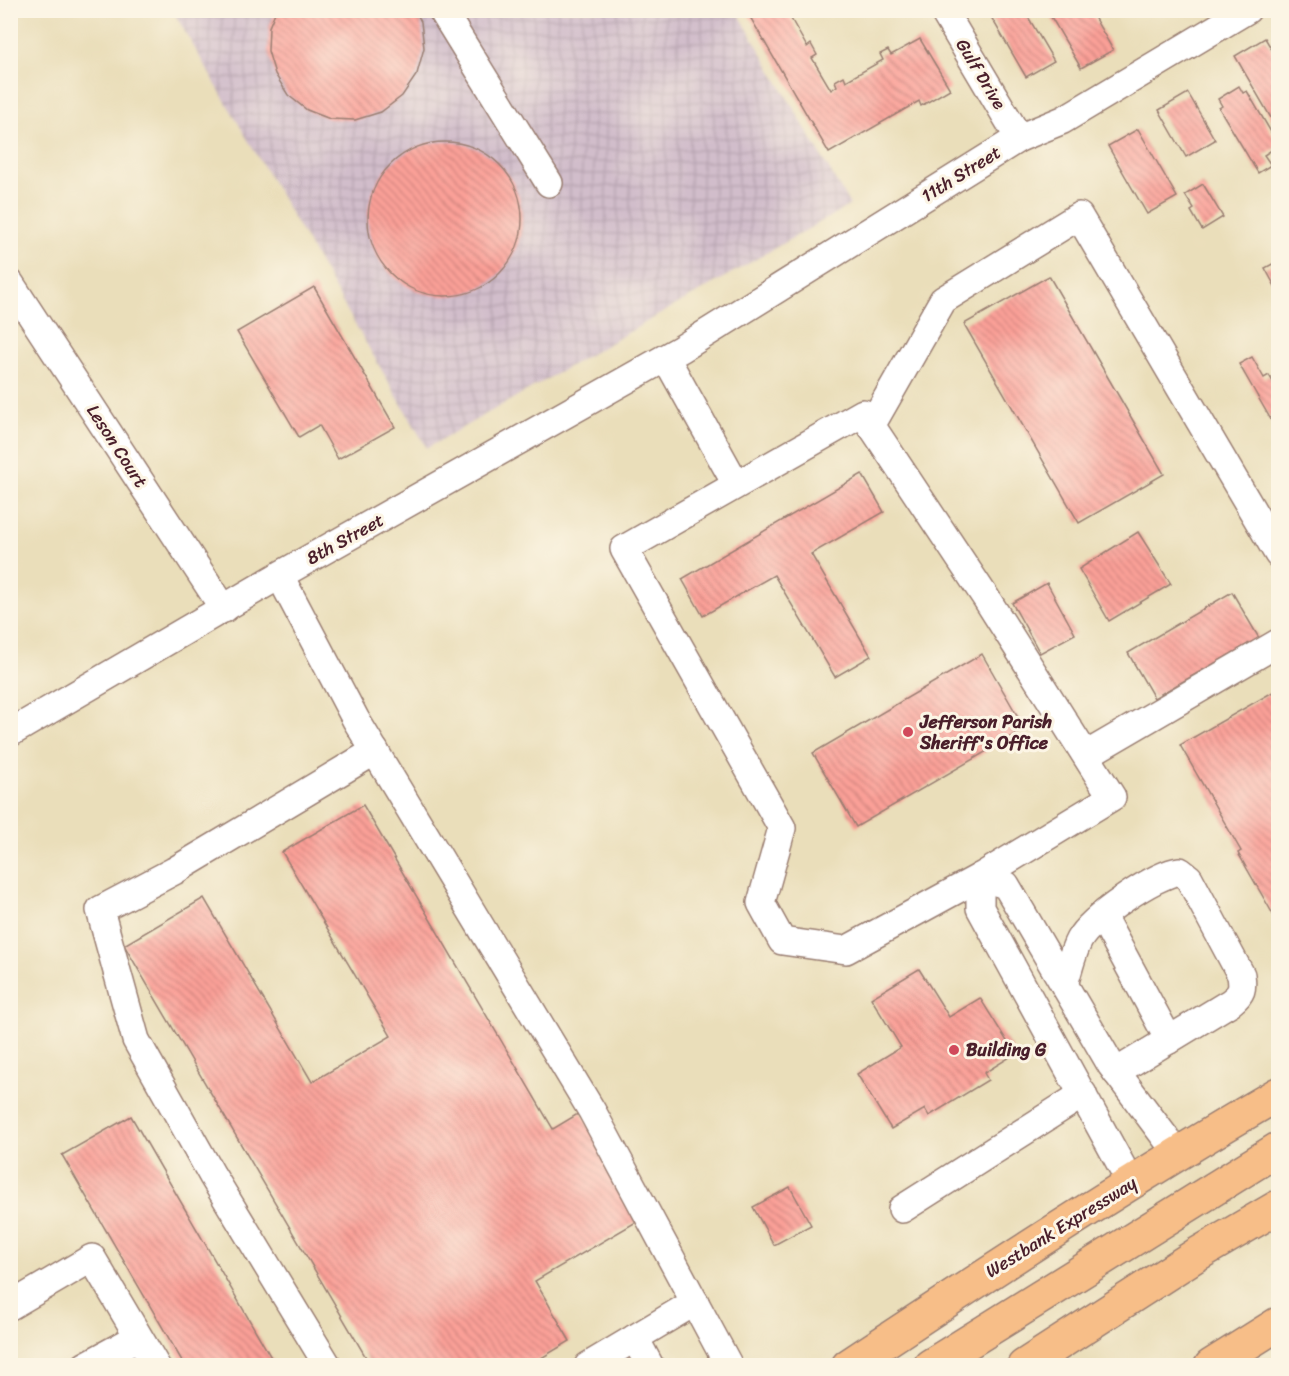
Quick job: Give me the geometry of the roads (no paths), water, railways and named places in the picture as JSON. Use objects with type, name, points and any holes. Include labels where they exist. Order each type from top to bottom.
[{"type":"main road","name":"Westbank Expressway","points":[[848,1365],[1074,1217],[1278,1094]]},
{"type":"main road","points":[[930,1365],[1278,1149]]},
{"type":"main road","points":[[1024,1365],[1196,1255],[1278,1207]]},
{"type":"main road","points":[[1211,1365],[1278,1324]]},
{"type":"street","points":[[442,10],[549,183]]},
{"type":"street","name":"Gulf Drive","points":[[943,10],[1019,138]]},
{"type":"street","name":"11th Street","points":[[673,354],[1019,138],[1063,120],[1247,10]]},
{"type":"street","points":[[871,426],[943,300],[1079,216],[1278,554]]},
{"type":"street","name":"Leson Court","points":[[10,283],[224,609]]},
{"type":"street","points":[[673,354],[743,480]]},
{"type":"street","name":"8th Street","points":[[10,733],[280,576],[673,354]]},
{"type":"street","points":[[863,413],[871,426],[986,598],[1112,797],[980,877],[846,950],[782,941],[761,903],[782,828],[624,549],[863,413]]},
{"type":"street","points":[[280,576],[375,751],[592,1111],[729,1365]]},
{"type":"street","points":[[1086,755],[1278,643]]},
{"type":"street","points":[[328,1365],[212,1175],[136,1040],[100,910],[174,871],[375,751]]},
{"type":"street","points":[[1064,984],[1079,939],[1110,908],[1169,872],[1180,871],[1189,878],[1241,975],[1243,989],[1241,994],[1231,1002],[1116,1072]]},
{"type":"street","points":[[980,877],[1006,885],[1116,1072],[1177,1153]]},
{"type":"street","points":[[980,877],[980,908],[1131,1183]]},
{"type":"street","points":[[1102,916],[1169,1040]]},
{"type":"street","points":[[1051,1037],[1083,1017]]},
{"type":"street","points":[[902,1209],[1083,1094]]},
{"type":"street","points":[[10,1306],[92,1258],[156,1365]]},
{"type":"street","points":[[588,1365],[694,1302]]},
{"type":"street","points":[[85,1365],[138,1337]]},
{"type":"street","points":[[635,1338],[650,1365]]},
{"type":"place","name":"Jefferson Parish Sheriff's Office","points":[[908,732]]},
{"type":"place","name":"Building G","points":[[954,1050]]}]
